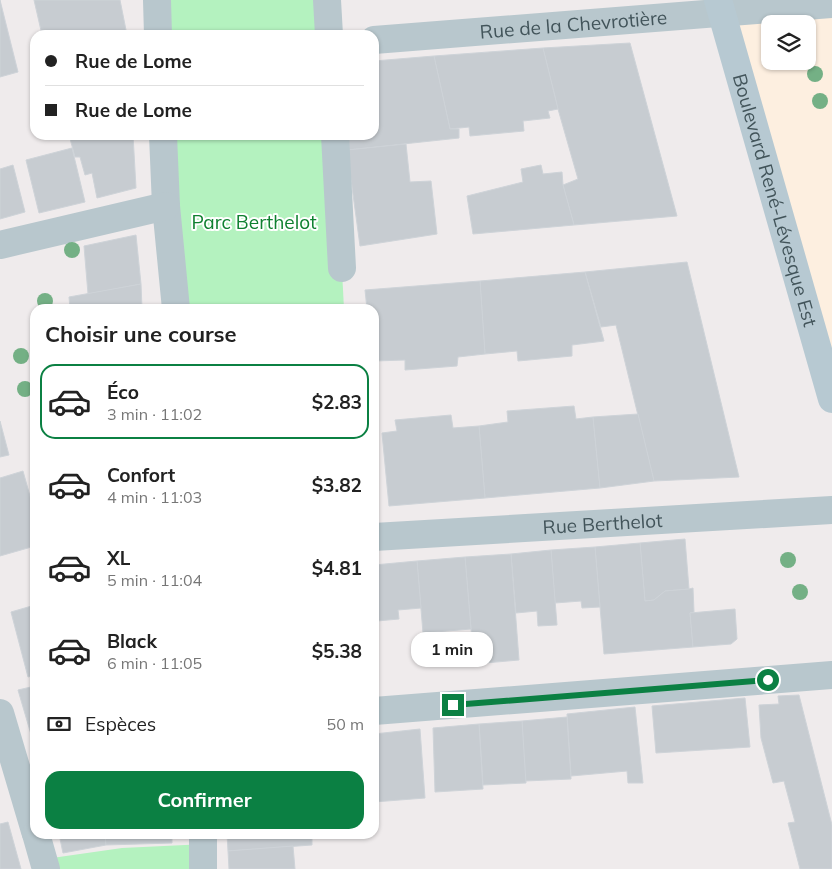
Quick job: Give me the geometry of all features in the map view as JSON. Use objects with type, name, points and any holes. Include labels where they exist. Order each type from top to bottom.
[{"type":"main road","name":"Boulevard René-Lévesque Est","points":[[720,6],[832,400]]},
{"type":"street","points":[[157,0],[158,30]]},
{"type":"street","points":[[327,0],[330,30]]},
{"type":"street","name":"Rue de la Chevrotière","points":[[379,40],[720,6],[832,4]]},
{"type":"street","points":[[163,140],[166,206],[176,304]]},
{"type":"street","points":[[335,140],[342,268]]},
{"type":"street","points":[[0,245],[166,206]]},
{"type":"street","name":"Rue Berthelot","points":[[379,537],[832,510]]},
{"type":"street","points":[[379,712],[832,675]]},
{"type":"street","points":[[0,713],[30,815]]},
{"type":"street","points":[[37,839],[46,869]]},
{"type":"street","points":[[203,839],[203,869]]},
{"type":"shaded area","points":[[720,0],[832,0],[832,399]]},
{"type":"green space","points":[[157,0],[327,0],[329,30],[158,30]]},
{"type":"green space","name":"Parc Berthelot","points":[[163,140],[335,140],[344,304],[176,304]]},
{"type":"green space","points":[[206,844],[206,869],[55,869],[52,858],[122,848]]},
{"type":"building","points":[[0,0],[18,72],[0,77]]},
{"type":"building","points":[[34,0],[120,0],[126,30],[41,30]]},
{"type":"building","points":[[630,43],[677,216],[574,225],[563,185],[578,179],[543,48]]},
{"type":"building","points":[[543,48],[558,109],[548,111],[550,118],[523,121],[524,131],[470,136],[469,127],[450,129],[434,56]]},
{"type":"building","points":[[434,56],[450,129],[459,129],[459,138],[347,150],[346,140],[379,140],[379,61]]},
{"type":"building","points":[[70,140],[133,140],[136,188],[97,198],[92,173],[85,175],[80,157],[75,157]]},
{"type":"building","points":[[406,144],[410,182],[431,181],[437,234],[360,246],[347,150]]},
{"type":"building","points":[[72,148],[85,202],[39,213],[26,160]]},
{"type":"building","points":[[13,165],[25,212],[0,219],[0,169]]},
{"type":"building","points":[[541,165],[543,174],[562,172],[563,185],[574,225],[473,234],[467,196],[523,182],[521,169]]},
{"type":"building","points":[[136,235],[141,284],[88,294],[84,246]]},
{"type":"building","points":[[687,262],[739,477],[654,481],[616,325],[601,327],[585,272]]},
{"type":"building","points":[[585,272],[604,341],[572,345],[572,356],[518,361],[517,351],[485,354],[480,281]]},
{"type":"building","points":[[480,281],[485,354],[458,357],[457,366],[405,370],[405,360],[379,361],[379,304],[366,304],[365,290]]},
{"type":"building","points":[[141,284],[142,304],[70,304],[69,297]]},
{"type":"building","points":[[574,406],[576,419],[593,417],[600,488],[485,498],[479,426],[508,422],[507,411]]},
{"type":"building","points":[[638,414],[654,481],[600,488],[593,417]]},
{"type":"building","points":[[451,415],[453,428],[479,426],[485,498],[389,506],[382,433],[397,431],[395,420]]},
{"type":"building","points":[[0,421],[9,455],[0,457]]},
{"type":"building","points":[[23,471],[30,496],[30,547],[0,556],[0,478]]},
{"type":"building","points":[[685,539],[689,589],[665,591],[654,600],[645,601],[640,543]]},
{"type":"building","points":[[640,543],[645,601],[654,600],[665,591],[693,588],[694,612],[690,613],[693,647],[604,654],[595,547]]},
{"type":"building","points":[[595,547],[600,607],[582,608],[581,601],[555,603],[551,550]]},
{"type":"building","points":[[551,550],[557,625],[538,626],[537,611],[516,613],[511,554]]},
{"type":"building","points":[[511,554],[519,660],[474,664],[465,557]]},
{"type":"building","points":[[465,557],[471,629],[423,633],[417,561]]},
{"type":"building","points":[[417,561],[421,608],[398,610],[399,619],[379,621],[379,565]]},
{"type":"building","points":[[30,606],[30,676],[28,677],[11,612]]},
{"type":"building","points":[[735,609],[737,639],[731,644],[693,647],[690,613]]},
{"type":"building","points":[[30,687],[30,731],[18,690]]},
{"type":"building","points":[[799,695],[832,825],[832,869],[800,869],[788,823],[795,822],[784,781],[773,783],[761,738],[759,705],[779,704],[778,696]]},
{"type":"building","points":[[745,698],[750,747],[656,753],[652,706]]},
{"type":"building","points":[[635,707],[643,783],[628,783],[627,771],[571,776],[567,714]]},
{"type":"building","points":[[567,717],[571,779],[525,781],[522,721]]},
{"type":"building","points":[[522,721],[526,783],[483,785],[479,724]]},
{"type":"building","points":[[479,724],[483,789],[435,792],[433,728]]},
{"type":"building","points":[[420,729],[425,798],[379,802],[379,733]]},
{"type":"building","points":[[8,822],[21,869],[0,869],[0,824]]},
{"type":"building","points":[[60,839],[105,839],[106,845],[63,853]]},
{"type":"building","points":[[105,839],[172,839],[172,843],[106,845]]},
{"type":"building","points":[[227,839],[312,839],[312,845],[228,851]]},
{"type":"building","points":[[293,846],[295,869],[229,869],[228,851]]},
{"type":"route","points":[[453,705],[768,680]]}]
